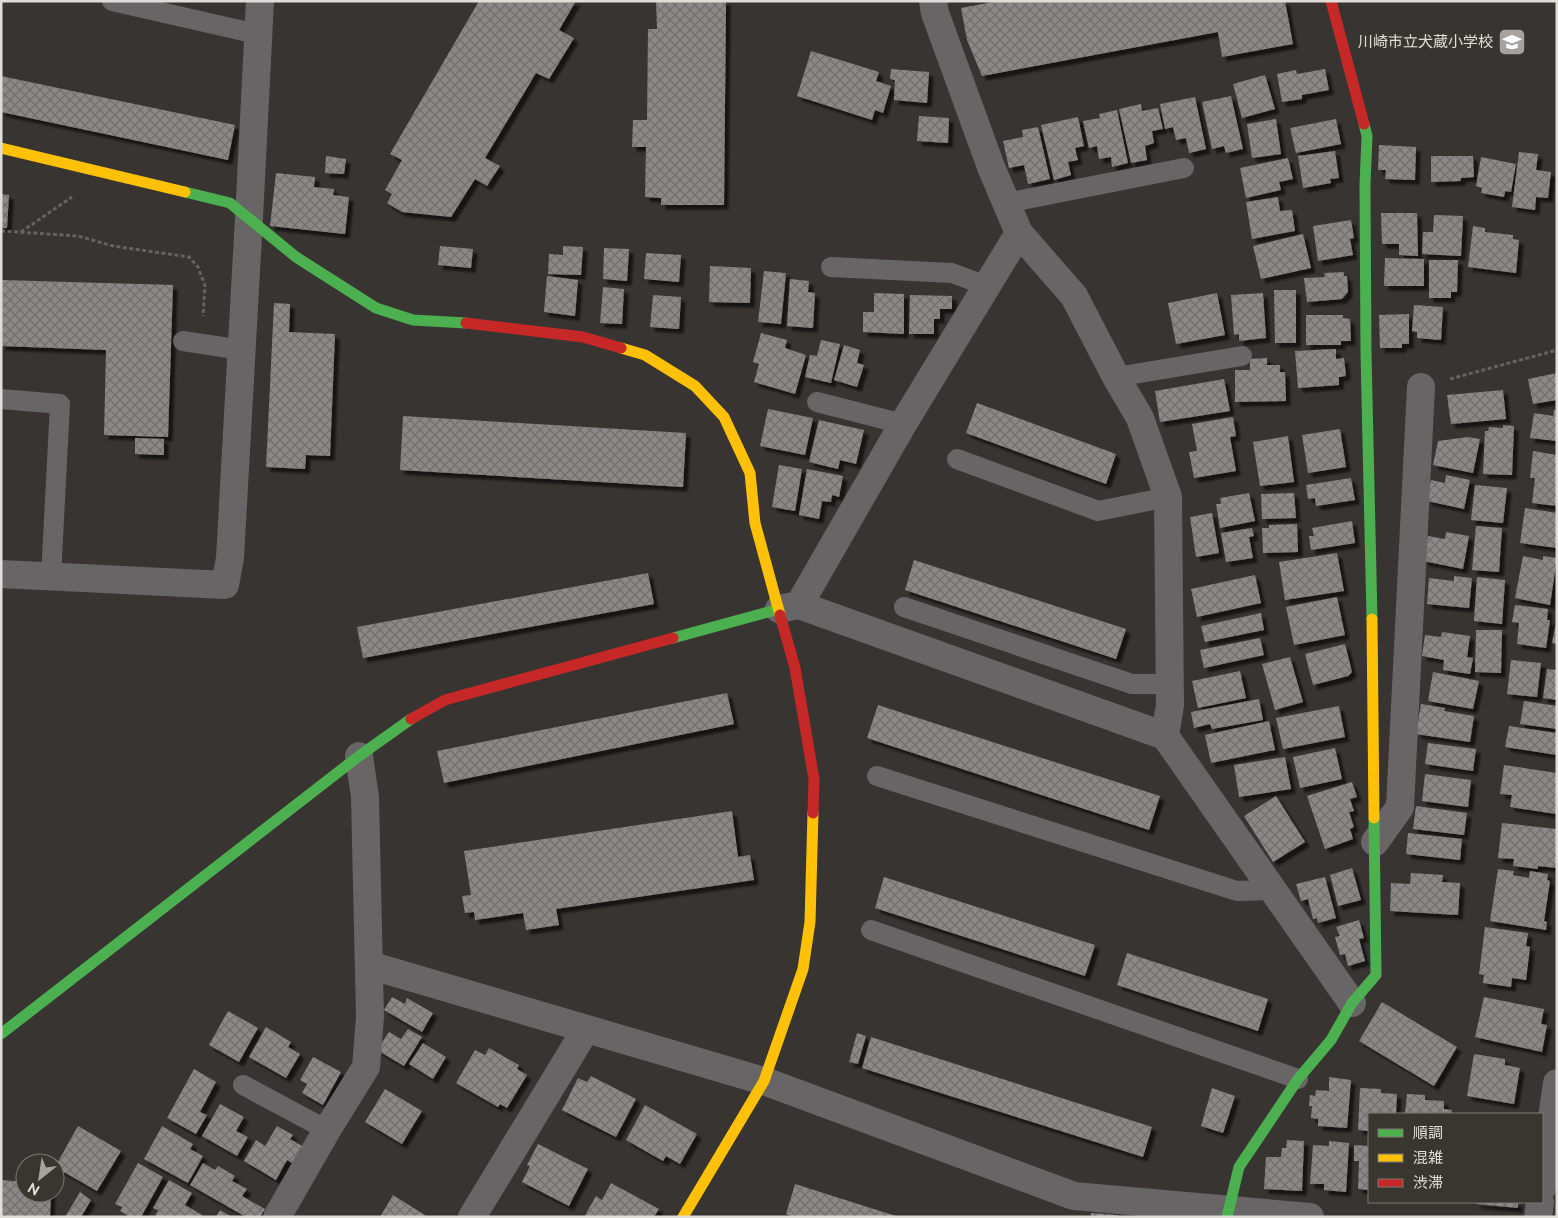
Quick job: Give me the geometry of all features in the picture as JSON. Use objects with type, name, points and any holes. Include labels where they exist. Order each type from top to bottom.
[{"type":"street","points":[[1,574],[225,585],[230,558],[260,1]]},
{"type":"street","points":[[933,1],[935,13],[988,158],[1019,234],[1074,296],[1116,377],[1140,418],[1168,497],[1170,706],[1165,736]]},
{"type":"street","points":[[1228,1213],[1239,1167],[1298,1079],[1331,1040],[1352,1003],[1376,975],[1371,516],[1366,354],[1365,185],[1367,136],[1332,1]]},
{"type":"street","points":[[1,148],[230,203],[296,257],[376,308],[413,320],[483,324],[582,337],[645,355],[695,386],[724,417],[750,473],[755,523],[789,607],[795,668],[814,779],[810,922],[803,969],[764,1081],[684,1217]]},
{"type":"street","points":[[789,607],[1019,234]]},
{"type":"street","points":[[1375,842],[1400,807],[1421,387]]},
{"type":"street","points":[[1,1034],[406,721],[445,700],[789,607],[1165,736],[1352,1003]]},
{"type":"street","points":[[277,1217],[366,1067],[370,1017],[369,965],[365,797],[359,756]]},
{"type":"street","points":[[369,965],[764,1081],[1072,1206],[1310,1217]]},
{"type":"street","points":[[472,1217],[586,1029]]},
{"type":"street","points":[[1543,1181],[1557,1082]]},
{"type":"street","points":[[1538,1217],[1540,1203]]},
{"type":"lane","points":[[112,1],[257,34]]},
{"type":"lane","points":[[1006,203],[1184,168]]},
{"type":"lane","points":[[831,267],[952,273],[987,286]]},
{"type":"lane","points":[[192,343],[242,350]]},
{"type":"lane","points":[[1116,377],[1242,356]]},
{"type":"lane","points":[[1,400],[60,404],[51,577]]},
{"type":"lane","points":[[817,402],[903,424]]},
{"type":"lane","points":[[957,459],[1098,511],[1168,497]]},
{"type":"lane","points":[[904,607],[1132,684],[1170,684]]},
{"type":"lane","points":[[877,776],[1236,891],[1272,890]]},
{"type":"lane","points":[[871,930],[1298,1079]]},
{"type":"lane","points":[[243,1085],[327,1130]]},
{"type":"path","points":[[21,232],[73,196]]},
{"type":"path","points":[[1,232],[78,236],[113,246],[190,257],[198,267],[205,286],[192,343]]},
{"type":"path","points":[[1421,387],[1557,350]]},
{"type":"building","points":[[479,1],[576,1],[559,30],[574,38],[549,79],[536,73],[485,158],[500,166],[487,186],[475,179],[451,217],[402,212],[387,203],[392,194],[385,190],[402,160],[390,154]]},
{"type":"building","points":[[656,1],[726,1],[724,205],[661,205],[661,198],[645,197],[646,147],[632,147],[633,120],[647,120],[648,29],[657,29]]},
{"type":"building","points":[[998,1],[1285,1],[1293,44],[1222,57],[1218,32],[982,76],[967,40],[961,8]]},
{"type":"building","points":[[811,51],[879,72],[876,81],[891,86],[883,113],[875,110],[872,120],[797,96]]},
{"type":"building","points":[[891,69],[929,72],[927,103],[894,100],[895,80],[890,79]]},
{"type":"building","points":[[1325,69],[1329,90],[1302,95],[1302,99],[1282,102],[1277,74],[1296,70],[1297,74]]},
{"type":"building","points":[[1265,75],[1275,109],[1242,118],[1233,84]]},
{"type":"building","points":[[1,76],[235,125],[228,160],[1,112]]},
{"type":"building","points":[[1231,96],[1243,149],[1226,153],[1224,146],[1212,149],[1202,102]]},
{"type":"building","points":[[1195,97],[1206,149],[1189,153],[1186,138],[1176,140],[1173,127],[1165,129],[1160,104]]},
{"type":"building","points":[[1141,104],[1142,111],[1158,108],[1163,129],[1152,131],[1154,143],[1145,146],[1147,160],[1131,163],[1119,109]]},
{"type":"building","points":[[1117,110],[1128,163],[1112,167],[1111,157],[1099,159],[1097,146],[1089,148],[1083,121],[1100,118],[1099,114]]},
{"type":"building","points":[[919,116],[949,118],[948,143],[917,141]]},
{"type":"building","points":[[1078,117],[1084,146],[1075,148],[1078,160],[1068,162],[1071,175],[1054,180],[1041,125]]},
{"type":"building","points":[[1276,119],[1281,154],[1252,158],[1247,124]]},
{"type":"building","points":[[1336,119],[1341,144],[1296,153],[1290,128]]},
{"type":"building","points":[[1038,127],[1050,179],[1028,184],[1024,165],[1009,168],[1003,141],[1023,137],[1022,130]]},
{"type":"building","points":[[1379,145],[1416,147],[1415,180],[1385,179],[1386,170],[1378,170]]},
{"type":"building","points":[[1335,151],[1339,178],[1330,179],[1331,183],[1303,188],[1298,156]]},
{"type":"building","points":[[1519,152],[1538,154],[1536,170],[1551,172],[1548,198],[1536,197],[1535,210],[1512,207]]},
{"type":"building","points":[[326,156],[346,159],[344,174],[325,173]]},
{"type":"building","points":[[1431,156],[1473,156],[1474,177],[1461,178],[1461,181],[1431,182]]},
{"type":"building","points":[[1481,157],[1516,164],[1511,192],[1505,191],[1504,197],[1481,193],[1482,188],[1476,186]]},
{"type":"building","points":[[1288,158],[1293,179],[1279,182],[1281,190],[1246,198],[1240,168]]},
{"type":"building","points":[[276,173],[315,177],[314,187],[334,189],[333,195],[349,197],[345,234],[270,226]]},
{"type":"building","points":[[1,194],[9,195],[7,228],[1,228]]},
{"type":"building","points":[[1278,197],[1280,211],[1292,210],[1295,231],[1252,239],[1246,202]]},
{"type":"building","points":[[1381,213],[1417,213],[1418,256],[1399,255],[1399,244],[1382,244]]},
{"type":"building","points":[[1434,215],[1463,216],[1461,256],[1422,254],[1423,232],[1433,232]]},
{"type":"building","points":[[1351,220],[1354,238],[1350,239],[1353,255],[1318,261],[1313,226]]},
{"type":"building","points":[[1473,226],[1485,228],[1485,232],[1513,235],[1513,239],[1519,240],[1516,273],[1468,267]]},
{"type":"building","points":[[1303,234],[1311,268],[1261,279],[1253,246]]},
{"type":"building","points":[[440,246],[473,249],[471,268],[438,265]]},
{"type":"building","points":[[563,246],[583,247],[581,275],[548,274],[549,254],[563,255]]},
{"type":"building","points":[[604,248],[629,249],[627,281],[603,279]]},
{"type":"building","points":[[646,253],[681,255],[679,282],[644,279]]},
{"type":"building","points":[[1385,258],[1424,259],[1424,286],[1384,286]]},
{"type":"building","points":[[1429,260],[1458,260],[1457,292],[1451,292],[1451,298],[1429,298]]},
{"type":"building","points":[[710,266],[751,268],[750,303],[709,302]]},
{"type":"building","points":[[764,271],[786,273],[781,324],[758,322]]},
{"type":"building","points":[[1344,272],[1344,276],[1347,276],[1348,292],[1342,299],[1307,302],[1304,278],[1325,277],[1324,273]]},
{"type":"building","points":[[547,276],[578,280],[575,316],[544,312]]},
{"type":"building","points":[[790,279],[809,281],[808,292],[815,293],[813,328],[787,326]]},
{"type":"building","points":[[1,280],[173,285],[168,437],[104,435],[106,350],[1,346]]},
{"type":"building","points":[[603,287],[624,289],[622,324],[600,323]]},
{"type":"building","points":[[1274,290],[1296,290],[1296,343],[1275,343]]},
{"type":"building","points":[[874,293],[904,294],[904,334],[863,332],[863,312],[874,312]]},
{"type":"building","points":[[1217,293],[1225,335],[1176,344],[1168,303]]},
{"type":"building","points":[[1263,293],[1266,338],[1239,341],[1239,334],[1234,335],[1231,295]]},
{"type":"building","points":[[653,295],[681,297],[679,329],[650,327]]},
{"type":"building","points":[[910,295],[952,296],[952,309],[940,309],[940,319],[934,319],[934,334],[909,334]]},
{"type":"building","points":[[274,303],[290,304],[289,332],[335,334],[330,456],[306,455],[305,469],[266,467]]},
{"type":"building","points":[[1414,305],[1443,307],[1441,340],[1417,338],[1417,332],[1412,331]]},
{"type":"building","points":[[1409,314],[1409,344],[1402,344],[1402,348],[1380,348],[1379,315]]},
{"type":"building","points":[[1306,315],[1343,315],[1343,318],[1350,319],[1351,341],[1341,341],[1341,345],[1306,345]]},
{"type":"building","points":[[761,333],[787,340],[785,348],[806,355],[795,394],[754,382],[759,364],[753,362]]},
{"type":"building","points":[[821,340],[840,344],[831,383],[805,377],[810,355],[817,356]]},
{"type":"building","points":[[844,345],[860,350],[857,363],[864,365],[857,387],[834,380]]},
{"type":"building","points":[[1336,349],[1336,359],[1344,358],[1346,376],[1339,377],[1339,385],[1298,388],[1295,351]]},
{"type":"building","points":[[1267,358],[1267,365],[1280,365],[1280,372],[1285,372],[1286,401],[1235,402],[1235,370],[1250,370],[1250,359]]},
{"type":"building","points":[[1557,373],[1557,400],[1533,404],[1528,379]]},
{"type":"building","points":[[1224,379],[1230,411],[1160,422],[1155,391]]},
{"type":"building","points":[[1503,390],[1506,419],[1451,424],[1447,395]]},
{"type":"building","points":[[977,403],[1116,454],[1106,484],[966,433]]},
{"type":"building","points":[[768,409],[813,418],[805,455],[760,446]]},
{"type":"building","points":[[1554,410],[1557,411],[1557,441],[1530,438],[1534,413],[1553,416]]},
{"type":"building","points":[[403,416],[686,433],[683,487],[400,470]]},
{"type":"building","points":[[1233,417],[1236,436],[1230,437],[1236,471],[1194,478],[1189,452],[1197,451],[1192,424]]},
{"type":"building","points":[[819,420],[864,430],[856,464],[840,460],[838,469],[809,462]]},
{"type":"building","points":[[1503,425],[1514,426],[1512,475],[1483,474],[1485,431],[1488,431],[1489,427],[1503,428]]},
{"type":"building","points":[[1340,429],[1346,467],[1308,473],[1302,435]]},
{"type":"building","points":[[1288,436],[1294,482],[1260,486],[1253,442]]},
{"type":"building","points":[[1468,437],[1480,439],[1473,473],[1433,465],[1438,441]]},
{"type":"building","points":[[135,438],[164,439],[164,455],[135,454]]},
{"type":"building","points":[[1533,451],[1557,455],[1557,506],[1532,503],[1535,478],[1530,478]]},
{"type":"building","points":[[779,465],[802,469],[795,511],[772,507]]},
{"type":"building","points":[[807,469],[843,476],[839,497],[832,495],[831,502],[822,501],[819,519],[799,515]]},
{"type":"building","points":[[1446,475],[1470,480],[1464,509],[1427,501],[1431,480],[1445,483]]},
{"type":"building","points":[[1351,478],[1355,500],[1316,506],[1315,498],[1308,499],[1306,485]]},
{"type":"building","points":[[1475,485],[1507,488],[1503,523],[1471,520]]},
{"type":"building","points":[[1249,493],[1255,521],[1220,528],[1216,504],[1221,504],[1220,498]]},
{"type":"building","points":[[1294,493],[1296,518],[1262,519],[1261,494]]},
{"type":"building","points":[[1525,508],[1557,513],[1557,548],[1520,543]]},
{"type":"building","points":[[1212,513],[1219,553],[1196,557],[1190,517]]},
{"type":"building","points":[[1352,521],[1355,543],[1311,550],[1309,536],[1314,536],[1312,528]]},
{"type":"building","points":[[1297,524],[1298,552],[1263,553],[1262,528],[1269,528],[1269,525]]},
{"type":"building","points":[[1476,526],[1502,528],[1499,572],[1472,570]]},
{"type":"building","points":[[1252,528],[1254,536],[1249,537],[1253,558],[1226,562],[1221,533]]},
{"type":"building","points":[[1446,532],[1469,536],[1463,569],[1423,561],[1428,536],[1445,539]]},
{"type":"building","points":[[1337,553],[1344,591],[1285,600],[1279,562]]},
{"type":"building","points":[[1523,556],[1543,560],[1543,556],[1557,558],[1550,605],[1515,598]]},
{"type":"building","points":[[914,560],[1126,629],[1116,659],[905,590]]},
{"type":"building","points":[[648,573],[654,604],[363,658],[357,627]]},
{"type":"building","points":[[1255,575],[1261,603],[1197,617],[1191,589]]},
{"type":"building","points":[[1454,576],[1472,578],[1469,608],[1427,604],[1429,578],[1454,581]]},
{"type":"building","points":[[1477,577],[1505,580],[1502,624],[1474,621]]},
{"type":"building","points":[[1337,597],[1345,635],[1294,645],[1286,607]]},
{"type":"building","points":[[1515,605],[1548,609],[1547,620],[1550,620],[1546,648],[1517,644],[1519,623],[1512,622]]},
{"type":"building","points":[[1261,613],[1264,630],[1205,642],[1201,626]]},
{"type":"building","points":[[1557,624],[1557,644],[1552,643]]},
{"type":"building","points":[[1476,630],[1502,630],[1501,673],[1475,672]]},
{"type":"building","points":[[1442,632],[1470,636],[1467,657],[1473,658],[1470,674],[1443,670],[1444,660],[1422,656],[1425,635],[1441,637]]},
{"type":"building","points":[[1260,638],[1264,655],[1204,668],[1200,650]]},
{"type":"building","points":[[1345,644],[1352,672],[1348,676],[1313,685],[1305,654]]},
{"type":"building","points":[[1290,657],[1303,702],[1275,710],[1262,664]]},
{"type":"building","points":[[1511,660],[1541,663],[1537,697],[1507,694]]},
{"type":"building","points":[[1547,669],[1557,670],[1557,700],[1543,698]]},
{"type":"building","points":[[1240,671],[1246,698],[1198,708],[1192,681]]},
{"type":"building","points":[[1433,672],[1479,681],[1473,709],[1428,701]]},
{"type":"building","points":[[727,693],[734,724],[444,783],[437,751]]},
{"type":"building","points":[[1259,699],[1263,720],[1212,729],[1210,724],[1194,728],[1191,712]]},
{"type":"building","points":[[1524,701],[1557,706],[1557,729],[1520,724]]},
{"type":"building","points":[[1421,704],[1445,708],[1444,711],[1474,716],[1470,742],[1416,734]]},
{"type":"building","points":[[878,705],[1160,796],[1149,830],[867,738]]},
{"type":"building","points":[[1339,706],[1345,737],[1283,749],[1276,718]]},
{"type":"building","points":[[1269,721],[1275,750],[1211,763],[1205,735]]},
{"type":"building","points":[[1509,726],[1557,733],[1557,755],[1505,747]]},
{"type":"building","points":[[1428,743],[1476,749],[1473,771],[1425,764]]},
{"type":"building","points":[[1335,748],[1342,779],[1300,788],[1293,757]]},
{"type":"building","points":[[1285,757],[1291,789],[1239,797],[1234,765]]},
{"type":"building","points":[[1504,765],[1557,773],[1556,814],[1510,807],[1512,795],[1500,794]]},
{"type":"building","points":[[1425,774],[1471,780],[1468,807],[1422,801]]},
{"type":"building","points":[[1352,782],[1357,797],[1350,799],[1354,811],[1349,812],[1354,827],[1350,829],[1353,839],[1325,849],[1307,796]]},
{"type":"building","points":[[1276,796],[1305,842],[1273,862],[1244,816]]},
{"type":"building","points":[[1416,806],[1467,813],[1464,835],[1413,829]]},
{"type":"building","points":[[732,811],[738,857],[750,855],[754,880],[556,909],[559,925],[526,930],[523,913],[475,920],[474,912],[465,913],[462,896],[471,895],[464,851]]},
{"type":"building","points":[[1502,823],[1557,829],[1557,868],[1538,866],[1538,869],[1513,866],[1514,859],[1498,858]]},
{"type":"building","points":[[1408,833],[1462,839],[1460,860],[1406,854]]},
{"type":"building","points":[[1352,868],[1361,900],[1338,906],[1330,875]]},
{"type":"building","points":[[1498,869],[1514,871],[1513,875],[1529,878],[1530,871],[1548,874],[1547,880],[1550,881],[1544,921],[1547,922],[1546,930],[1490,921]]},
{"type":"building","points":[[1411,873],[1443,875],[1442,882],[1460,883],[1458,915],[1390,911],[1391,883],[1410,884]]},
{"type":"building","points":[[884,877],[1095,945],[1085,976],[875,908]]},
{"type":"building","points":[[1325,877],[1336,918],[1318,923],[1317,918],[1313,919],[1308,899],[1301,901],[1296,884]]},
{"type":"building","points":[[1359,920],[1364,938],[1359,939],[1365,961],[1348,966],[1345,954],[1340,955],[1335,937],[1340,936],[1336,927]]},
{"type":"building","points":[[1485,927],[1528,933],[1526,946],[1530,947],[1526,980],[1512,978],[1511,987],[1483,983],[1484,975],[1479,974]]},
{"type":"building","points":[[1127,953],[1268,999],[1258,1031],[1117,985]]},
{"type":"building","points":[[392,997],[405,1004],[407,998],[433,1013],[422,1032],[384,1010]]},
{"type":"building","points":[[1484,997],[1544,1009],[1541,1024],[1547,1025],[1542,1052],[1475,1037]]},
{"type":"building","points":[[1382,1002],[1457,1047],[1434,1086],[1359,1041]]},
{"type":"building","points":[[228,1011],[258,1028],[239,1062],[209,1045]]},
{"type":"building","points":[[266,1027],[291,1042],[288,1047],[300,1054],[286,1078],[249,1057]]},
{"type":"building","points":[[408,1029],[422,1037],[404,1066],[377,1050],[389,1032],[401,1039]]},
{"type":"building","points":[[857,1033],[866,1036],[858,1064],[849,1062]]},
{"type":"building","points":[[871,1037],[1152,1127],[1143,1157],[862,1068]]},
{"type":"building","points":[[423,1043],[446,1057],[433,1079],[409,1064]]},
{"type":"building","points":[[489,1048],[519,1065],[517,1069],[527,1075],[507,1108],[500,1104],[498,1107],[456,1083],[475,1050],[485,1055]]},
{"type":"building","points":[[1474,1054],[1505,1059],[1505,1065],[1520,1068],[1514,1104],[1467,1096]]},
{"type":"building","points":[[313,1057],[341,1072],[323,1105],[302,1093],[307,1084],[300,1080]]},
{"type":"building","points":[[194,1069],[216,1082],[200,1112],[207,1115],[196,1134],[167,1118]]},
{"type":"building","points":[[591,1076],[636,1099],[616,1137],[562,1110],[578,1078],[587,1082]]},
{"type":"building","points":[[1329,1077],[1351,1080],[1347,1128],[1318,1126],[1318,1119],[1311,1118],[1312,1106],[1309,1106],[1310,1095],[1315,1096],[1316,1090],[1329,1091]]},
{"type":"building","points":[[1212,1088],[1235,1096],[1223,1133],[1201,1126]]},
{"type":"building","points":[[1360,1088],[1381,1089],[1381,1093],[1397,1094],[1396,1113],[1368,1113],[1368,1131],[1358,1130]]},
{"type":"building","points":[[385,1089],[422,1111],[402,1144],[365,1122]]},
{"type":"building","points":[[1407,1094],[1425,1095],[1425,1100],[1444,1101],[1444,1109],[1452,1110],[1451,1113],[1405,1113]]},
{"type":"building","points":[[220,1104],[244,1117],[236,1131],[248,1137],[237,1156],[202,1136]]},
{"type":"building","points":[[645,1105],[697,1134],[680,1164],[666,1156],[663,1161],[626,1140]]},
{"type":"building","points":[[78,1126],[121,1151],[97,1191],[65,1173],[65,1153],[63,1153]]},
{"type":"building","points":[[162,1126],[193,1144],[190,1149],[203,1156],[188,1183],[144,1159]]},
{"type":"building","points":[[277,1126],[293,1135],[290,1139],[302,1146],[292,1163],[287,1160],[276,1180],[244,1161],[256,1140],[265,1146]]},
{"type":"building","points":[[1287,1140],[1304,1141],[1302,1191],[1264,1189],[1266,1157],[1281,1157],[1282,1148],[1286,1148]]},
{"type":"building","points":[[1329,1141],[1349,1143],[1346,1192],[1324,1190],[1324,1184],[1310,1184],[1313,1145],[1329,1146]]},
{"type":"building","points":[[538,1144],[588,1169],[569,1206],[522,1182],[530,1166],[527,1165]]},
{"type":"building","points":[[1354,1145],[1368,1146],[1368,1190],[1358,1189],[1359,1161],[1354,1161]]},
{"type":"building","points":[[138,1163],[163,1177],[141,1217],[130,1217],[120,1211],[122,1207],[115,1204]]},
{"type":"building","points":[[203,1163],[215,1170],[218,1166],[235,1176],[232,1181],[247,1189],[242,1196],[265,1209],[260,1217],[246,1217],[190,1185]]},
{"type":"building","points":[[1,1180],[15,1181],[15,1203],[51,1203],[50,1217],[1,1217]]},
{"type":"building","points":[[169,1180],[192,1193],[185,1205],[202,1215],[201,1217],[155,1216],[158,1210],[153,1208]]},
{"type":"building","points":[[611,1183],[659,1209],[654,1217],[584,1217],[596,1196],[602,1200]]},
{"type":"building","points":[[795,1184],[896,1217],[793,1217],[786,1214]]},
{"type":"building","points":[[80,1192],[91,1200],[81,1217],[65,1217]]},
{"type":"building","points":[[393,1195],[428,1217],[380,1217]]},
{"type":"building","points":[[1518,1203],[1518,1208],[1476,1204]]},
{"type":"building","points":[[220,1210],[232,1217],[216,1217]]},
{"type":"building","points":[[1091,1213],[1118,1215],[1118,1217],[1091,1217]]},
{"type":"traffic: fast","points":[[1364,124],[1367,136],[1365,185],[1366,353],[1372,619]]},
{"type":"traffic: fast","points":[[185,192],[230,203],[296,257],[376,308],[413,320],[466,323]]},
{"type":"traffic: fast","points":[[673,638],[779,609]]},
{"type":"traffic: fast","points":[[1,1034],[359,756],[411,719]]},
{"type":"traffic: fast","points":[[1227,1217],[1239,1167],[1298,1079],[1331,1040],[1352,1003],[1376,975],[1374,818]]},
{"type":"traffic: slow","points":[[1,148],[185,192]]},
{"type":"traffic: slow","points":[[621,348],[645,355],[695,386],[724,417],[750,473],[755,523],[780,615]]},
{"type":"traffic: slow","points":[[1372,619],[1374,818]]},
{"type":"traffic: slow","points":[[683,1217],[764,1081],[803,969],[810,922],[813,813]]},
{"type":"traffic: jam","points":[[1331,1],[1364,124]]},
{"type":"traffic: jam","points":[[466,323],[583,337],[621,348]]},
{"type":"traffic: jam","points":[[780,615],[795,668],[814,779],[813,813]]},
{"type":"traffic: jam","points":[[411,719],[445,700],[673,638]]},
{"type":"place","name":"川崎市立犬蔵小学校","points":[[1512,42]]}]
